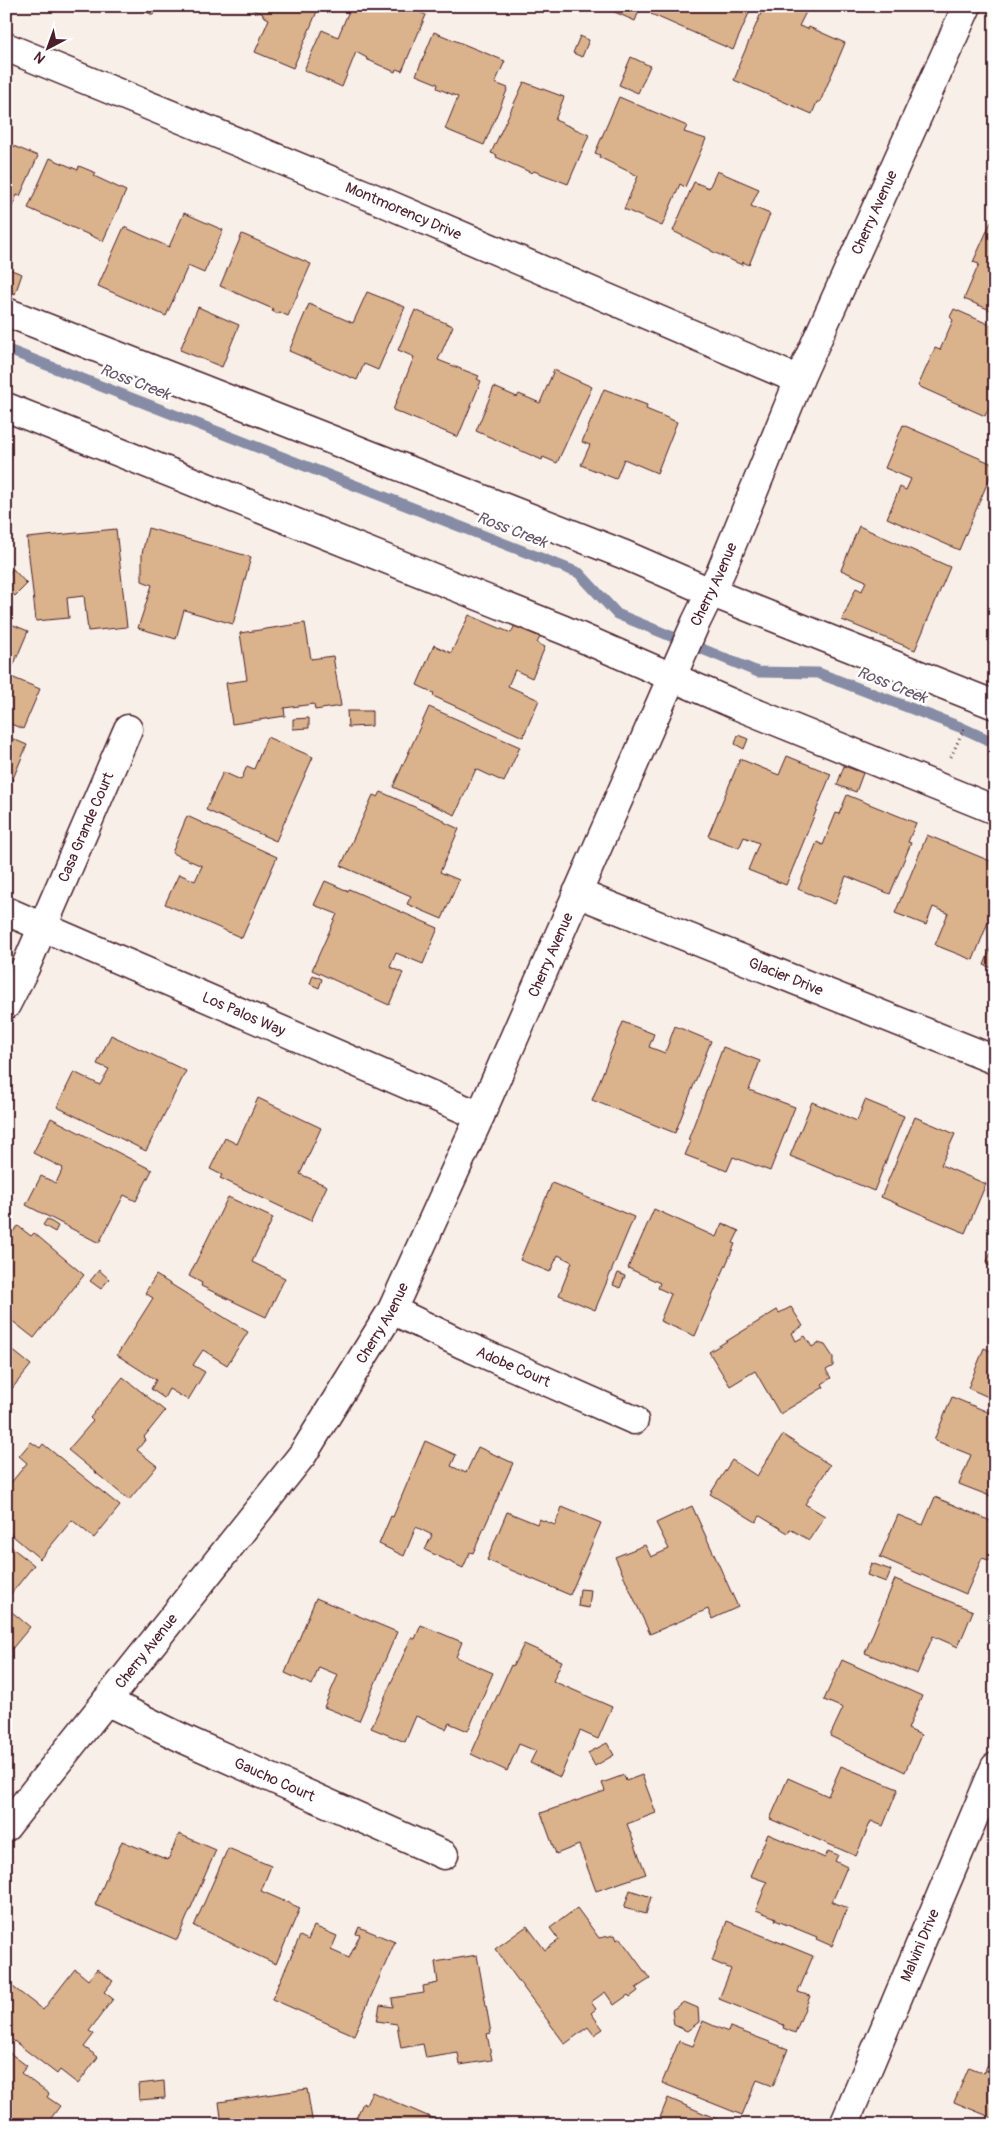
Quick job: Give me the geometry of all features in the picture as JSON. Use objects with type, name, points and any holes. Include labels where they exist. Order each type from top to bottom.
[{"type":"street","name":"Cherry Avenue","points":[[6,1827],[303,1454],[392,1310],[480,1116],[710,592],[799,380],[966,6]]},
{"type":"street","name":"Montmorency Drive","points":[[6,47],[369,196],[799,380]]},
{"type":"street","points":[[6,312],[625,556],[710,592],[995,705]]},
{"type":"street","points":[[6,407],[564,630],[675,671],[995,810]]},
{"type":"street","name":"Casa Grande Court","points":[[6,1005],[43,926],[128,729]]},
{"type":"street","name":"Glacier Drive","points":[[577,893],[995,1060]]},
{"type":"street","name":"Los Palos Way","points":[[6,911],[480,1116]]},
{"type":"street","name":"Adobe Court","points":[[392,1310],[462,1344],[634,1420]]},
{"type":"street","name":"Gaucho Court","points":[[106,1701],[186,1740],[444,1855]]},
{"type":"street","name":"Malvini Drive","points":[[844,2125],[995,1767]]},
{"type":"path","points":[[949,764],[966,722]]},
{"type":"building","points":[[134,6],[157,6],[153,15]]},
{"type":"building","points":[[244,6],[312,6],[318,9],[293,68],[255,52],[269,19],[263,16],[263,14]]},
{"type":"building","points":[[351,6],[407,6],[426,15],[402,71],[396,69],[395,72],[366,59],[356,52],[342,87],[304,70],[322,30],[338,37]]},
{"type":"building","points":[[601,6],[641,6],[635,21]]},
{"type":"building","points":[[654,6],[752,6],[733,50],[651,14]]},
{"type":"building","points":[[764,6],[809,6],[799,26],[808,29],[809,27],[845,43],[820,102],[817,102],[812,114],[734,80]]},
{"type":"building","points":[[434,32],[505,61],[495,83],[508,88],[484,145],[445,129],[458,97],[437,88],[438,84],[416,75]]},
{"type":"building","points":[[580,36],[589,40],[582,57],[573,53]]},
{"type":"building","points":[[631,57],[650,66],[638,93],[619,85]]},
{"type":"building","points":[[524,82],[564,97],[555,120],[589,135],[568,184],[534,171],[532,173],[491,153]]},
{"type":"building","points":[[619,97],[687,126],[684,132],[706,139],[685,187],[680,184],[662,226],[624,209],[638,176],[599,157],[600,155],[595,153]]},
{"type":"building","points":[[6,143],[38,156],[20,196],[17,195],[6,221]]},
{"type":"building","points":[[50,158],[78,170],[79,166],[96,173],[94,176],[126,191],[103,241],[28,208]]},
{"type":"building","points":[[717,171],[759,189],[751,206],[770,214],[749,265],[743,262],[742,265],[673,231],[694,182],[709,188]]},
{"type":"building","points":[[184,213],[223,230],[204,273],[188,266],[166,316],[98,286],[124,227],[169,247]]},
{"type":"building","points":[[991,222],[995,224],[995,312],[964,299],[979,264],[973,262]]},
{"type":"building","points":[[242,234],[311,264],[288,316],[279,312],[278,314],[272,311],[273,309],[220,286]]},
{"type":"building","points":[[6,268],[22,274],[15,294],[6,290]]},
{"type":"building","points":[[367,292],[405,307],[378,370],[364,364],[357,380],[289,351],[309,304],[353,323]]},
{"type":"building","points":[[198,307],[239,325],[222,367],[180,350]]},
{"type":"building","points":[[954,309],[995,327],[995,394],[985,416],[918,386],[935,348],[940,350],[953,320],[950,317]]},
{"type":"building","points":[[415,310],[453,326],[438,360],[479,376],[477,379],[481,381],[458,437],[393,410],[414,357],[398,350]]},
{"type":"building","points":[[554,370],[592,387],[557,463],[543,457],[542,460],[476,431],[494,387],[517,397],[519,394],[540,403]]},
{"type":"building","points":[[604,389],[647,405],[646,409],[677,422],[657,473],[624,459],[616,479],[581,465],[590,445],[582,442]]},
{"type":"building","points":[[903,425],[995,465],[959,550],[887,518],[900,487],[906,490],[911,479],[885,468]]},
{"type":"building","points":[[859,526],[950,567],[915,650],[842,620],[856,588],[862,591],[866,581],[841,570]]},
{"type":"building","points":[[148,528],[251,557],[233,624],[184,610],[176,639],[138,628],[152,585],[142,581],[142,554]]},
{"type":"building","points":[[116,529],[127,627],[88,631],[84,596],[67,598],[69,618],[36,621],[27,538]]},
{"type":"building","points":[[13,569],[27,584],[15,596],[6,587],[6,576]]},
{"type":"building","points":[[469,615],[511,633],[515,625],[540,637],[537,643],[545,647],[532,678],[515,670],[508,686],[539,700],[523,737],[433,696],[434,693],[417,685],[434,645],[451,653]]},
{"type":"building","points":[[6,622],[28,631],[9,676],[40,689],[23,729],[6,722]]},
{"type":"building","points":[[305,623],[311,659],[333,656],[341,706],[315,710],[314,704],[284,708],[285,716],[232,724],[226,683],[247,680],[240,633]]},
{"type":"building","points":[[429,707],[520,747],[504,782],[476,769],[455,815],[393,787]]},
{"type":"building","points":[[347,711],[372,711],[372,726],[348,727]]},
{"type":"building","points":[[309,718],[309,728],[293,729],[293,719]]},
{"type":"building","points":[[738,735],[748,739],[744,749],[735,744]]},
{"type":"building","points":[[6,736],[27,745],[12,781],[6,779]]},
{"type":"building","points":[[267,737],[313,757],[276,841],[206,810],[223,772],[241,780],[247,766],[254,769]]},
{"type":"building","points":[[787,756],[831,774],[786,885],[748,870],[759,843],[744,837],[739,848],[708,836],[740,759],[779,775]]},
{"type":"building","points":[[844,766],[863,773],[856,792],[837,785]]},
{"type":"building","points":[[381,792],[444,820],[444,822],[459,829],[440,872],[459,880],[442,919],[407,904],[411,896],[341,866],[373,795],[378,797]]},
{"type":"building","points":[[847,795],[916,823],[908,842],[911,843],[890,894],[846,876],[835,904],[798,889],[817,842],[823,845],[836,813],[839,814]]},
{"type":"building","points":[[187,816],[277,857],[242,938],[165,904],[179,874],[195,881],[202,866],[172,853]]},
{"type":"building","points":[[927,835],[995,863],[995,905],[973,960],[935,945],[948,913],[933,907],[926,925],[895,913]]},
{"type":"building","points":[[325,881],[348,891],[349,889],[438,928],[423,964],[396,953],[390,967],[403,973],[389,1005],[312,970],[337,914],[314,905]]},
{"type":"building","points":[[995,938],[995,969],[984,965]]},
{"type":"building","points":[[313,975],[322,979],[319,988],[310,984]]},
{"type":"building","points":[[623,1022],[654,1034],[649,1047],[665,1053],[675,1026],[711,1041],[675,1133],[592,1100]]},
{"type":"building","points":[[111,1035],[186,1071],[146,1151],[57,1107],[74,1072],[100,1085],[109,1069],[97,1064]]},
{"type":"building","points":[[723,1047],[760,1061],[749,1090],[795,1107],[770,1171],[733,1157],[727,1171],[685,1155],[691,1141],[688,1140]]},
{"type":"building","points":[[258,1098],[321,1128],[300,1174],[327,1186],[311,1221],[220,1178],[222,1175],[210,1169],[225,1138],[237,1144]]},
{"type":"building","points":[[865,1100],[904,1116],[874,1191],[790,1156],[812,1102],[857,1121]]},
{"type":"building","points":[[915,1117],[955,1134],[941,1165],[986,1184],[965,1233],[881,1197]]},
{"type":"building","points":[[51,1118],[152,1170],[136,1201],[124,1195],[99,1243],[26,1205],[41,1176],[56,1183],[63,1168],[33,1153]]},
{"type":"building","points":[[552,1183],[634,1217],[595,1310],[559,1295],[572,1262],[558,1255],[550,1272],[520,1260]]},
{"type":"building","points":[[228,1197],[273,1218],[252,1262],[285,1278],[266,1317],[201,1286],[202,1283],[189,1276]]},
{"type":"building","points":[[654,1209],[716,1237],[722,1223],[739,1231],[695,1336],[660,1321],[671,1294],[658,1288],[660,1283],[628,1268]]},
{"type":"building","points":[[47,1219],[58,1226],[55,1232],[43,1225]]},
{"type":"building","points":[[18,1226],[31,1236],[34,1233],[84,1275],[34,1338],[6,1316],[6,1240]]},
{"type":"building","points":[[995,1243],[995,1268],[986,1264]]},
{"type":"building","points":[[99,1270],[109,1279],[101,1289],[90,1281]]},
{"type":"building","points":[[618,1273],[625,1276],[620,1288],[613,1285]]},
{"type":"building","points":[[156,1275],[248,1332],[227,1365],[203,1350],[193,1365],[205,1372],[188,1400],[169,1389],[164,1398],[151,1389],[156,1380],[117,1355],[153,1298],[145,1293]]},
{"type":"building","points":[[791,1307],[803,1326],[792,1333],[796,1341],[805,1336],[812,1347],[818,1343],[825,1345],[833,1357],[833,1366],[826,1370],[831,1378],[822,1384],[824,1387],[780,1414],[755,1371],[730,1386],[709,1352],[777,1310],[779,1313]]},
{"type":"building","points":[[6,1345],[31,1365],[6,1396]]},
{"type":"building","points":[[984,1348],[995,1353],[995,1400],[968,1388]]},
{"type":"building","points":[[123,1377],[165,1411],[144,1437],[146,1439],[137,1450],[157,1466],[129,1500],[68,1450],[93,1421],[90,1418]]},
{"type":"building","points":[[952,1397],[995,1415],[995,1498],[959,1484],[971,1455],[934,1440]]},
{"type":"building","points":[[783,1435],[830,1465],[805,1504],[825,1516],[809,1540],[790,1529],[788,1533],[760,1516],[756,1522],[710,1494],[732,1460],[757,1476]]},
{"type":"building","points":[[425,1441],[456,1455],[451,1466],[466,1473],[478,1447],[513,1463],[473,1553],[470,1552],[463,1568],[425,1550],[432,1535],[416,1527],[404,1556],[379,1544],[391,1516],[393,1517]]},
{"type":"building","points":[[31,1442],[40,1448],[43,1444],[120,1506],[94,1538],[72,1520],[40,1559],[6,1530],[6,1489],[27,1463],[19,1456]]},
{"type":"building","points":[[935,1497],[993,1522],[995,1519],[995,1562],[982,1558],[966,1594],[880,1557],[898,1515],[923,1525]]},
{"type":"building","points":[[692,1506],[738,1607],[712,1619],[708,1609],[650,1634],[615,1557],[645,1545],[651,1557],[669,1549],[656,1523]]},
{"type":"building","points":[[562,1507],[601,1523],[570,1595],[487,1560],[507,1512],[537,1524],[539,1519],[555,1525]]},
{"type":"building","points":[[6,1543],[34,1565],[6,1600]]},
{"type":"building","points":[[871,1563],[891,1570],[886,1582],[867,1575]]},
{"type":"building","points":[[895,1579],[973,1611],[958,1647],[933,1636],[917,1674],[865,1653]]},
{"type":"building","points":[[580,1589],[591,1590],[589,1608],[578,1606]]},
{"type":"building","points":[[316,1598],[397,1632],[359,1721],[324,1707],[338,1675],[319,1667],[312,1685],[285,1673]]},
{"type":"building","points":[[6,1607],[30,1627],[6,1656]]},
{"type":"building","points":[[421,1625],[462,1642],[456,1657],[493,1673],[468,1731],[449,1723],[446,1729],[416,1716],[405,1742],[371,1728],[411,1638],[415,1639]]},
{"type":"building","points":[[524,1644],[562,1661],[553,1681],[612,1707],[598,1739],[580,1731],[560,1777],[530,1763],[536,1751],[519,1744],[507,1771],[471,1754],[511,1665],[513,1666]]},
{"type":"building","points":[[842,1660],[922,1696],[908,1729],[921,1735],[905,1772],[830,1736],[843,1708],[824,1700]]},
{"type":"building","points":[[607,1743],[614,1755],[595,1766],[588,1753]]},
{"type":"building","points":[[841,1766],[898,1789],[883,1826],[871,1821],[856,1856],[770,1819],[788,1778],[828,1796]]},
{"type":"building","points":[[624,1775],[626,1781],[642,1775],[656,1813],[627,1824],[646,1874],[596,1891],[579,1845],[556,1854],[541,1813],[605,1791],[602,1783]]},
{"type":"building","points":[[179,1834],[216,1850],[177,1940],[95,1905],[122,1841],[168,1860]]},
{"type":"building","points":[[768,1834],[825,1858],[828,1851],[838,1855],[835,1861],[847,1867],[832,1902],[847,1908],[832,1946],[816,1939],[817,1937],[756,1910],[767,1882],[750,1876]]},
{"type":"building","points":[[228,1848],[271,1866],[261,1891],[300,1908],[276,1964],[194,1926]]},
{"type":"building","points":[[630,1890],[651,1897],[646,1914],[624,1908]]},
{"type":"building","points":[[577,1908],[599,1938],[615,1935],[617,1940],[620,1938],[650,1979],[636,1988],[638,1991],[630,1997],[628,1995],[614,2005],[605,1992],[591,2002],[596,2009],[591,2013],[603,2029],[594,2035],[588,2027],[565,2044],[495,1949],[527,1926],[545,1950],[559,1940],[550,1928]]},
{"type":"building","points":[[727,1921],[813,1956],[798,1992],[810,1996],[795,2033],[783,2028],[784,2025],[719,1999],[731,1969],[712,1961]]},
{"type":"building","points":[[314,1926],[337,1936],[331,1950],[349,1958],[360,1935],[356,1934],[359,1927],[395,1942],[354,2035],[272,1999],[300,1936],[308,1940]]},
{"type":"building","points":[[477,1955],[491,2033],[487,2034],[492,2060],[460,2065],[458,2053],[426,2058],[423,2044],[401,2048],[397,2024],[377,2021],[380,2005],[393,2007],[392,1998],[424,1993],[423,1986],[438,1983],[435,1962]]},
{"type":"building","points":[[75,1969],[88,1980],[97,1969],[113,1981],[104,1992],[113,1999],[89,2031],[94,2034],[84,2047],[98,2057],[78,2084],[60,2070],[57,2074],[6,2035],[6,1997],[13,1987],[43,2010]]},
{"type":"building","points":[[684,2002],[698,2008],[699,2022],[687,2031],[674,2025],[672,2010]]},
{"type":"building","points":[[703,2021],[728,2032],[730,2027],[788,2049],[773,2086],[757,2080],[742,2115],[662,2083],[679,2041],[693,2046]]},
{"type":"building","points":[[995,2048],[995,2119],[954,2102],[969,2067],[984,2073]]},
{"type":"building","points":[[6,2050],[27,2066],[21,2073],[49,2094],[47,2097],[60,2106],[46,2125],[6,2125]]},
{"type":"building","points":[[164,2081],[165,2098],[139,2100],[138,2084]]},
{"type":"building","points":[[307,2089],[313,2125],[222,2125],[219,2102]]},
{"type":"building","points":[[372,2092],[439,2121],[442,2125],[353,2125],[363,2103],[366,2105]]},
{"type":"building","points":[[668,2098],[731,2125],[657,2125]]},
{"type":"waterway","name":"Ross Creek","points":[[6,349],[579,573],[617,614],[758,672],[818,673],[960,727],[995,743]]}]
